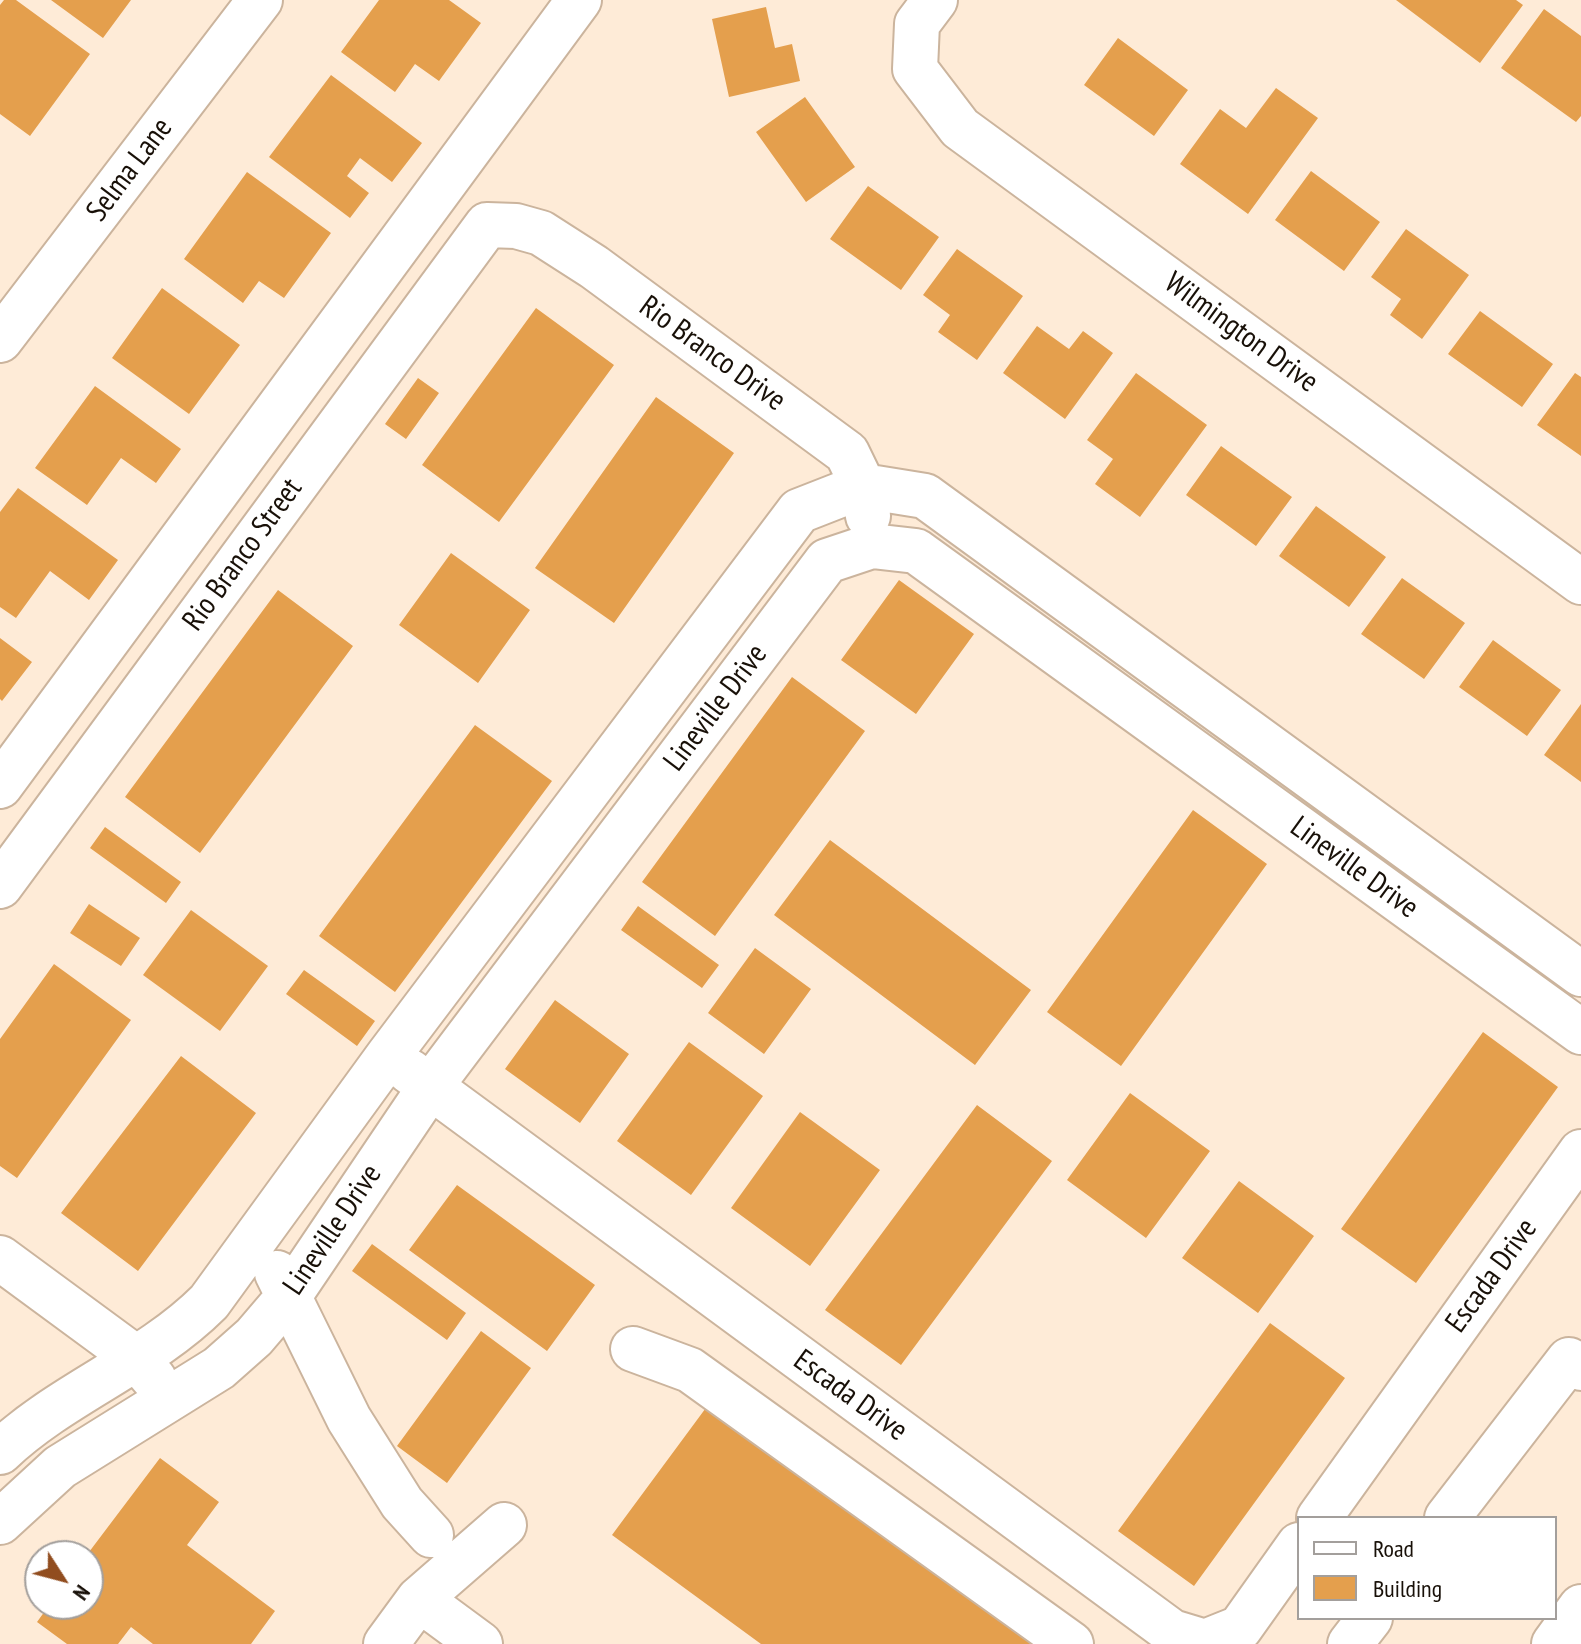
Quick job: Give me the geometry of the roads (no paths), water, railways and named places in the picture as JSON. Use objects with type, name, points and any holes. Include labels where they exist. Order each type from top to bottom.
[{"type":"street","name":"Selma Lane","points":[[0,340],[260,0]]},
{"type":"street","points":[[0,786],[579,0]]},
{"type":"street","name":"Wilmington Drive","points":[[935,0],[917,24],[915,69],[960,128],[1581,582]]},
{"type":"street","name":"Rio Branco Drive","points":[[487,225],[516,226],[541,233],[594,267],[847,453],[863,486],[872,546]]},
{"type":"street","name":"Rio Branco Street","points":[[0,886],[487,225]]},
{"type":"street","name":"Lineville Drive","points":[[0,1452],[22,1431],[193,1318],[223,1284],[388,1056],[799,511],[863,486],[925,496],[1581,974]]},
{"type":"street","name":"Lineville Drive","points":[[0,1522],[60,1467],[219,1368],[254,1337],[289,1296],[430,1087],[827,561],[872,546],[916,551],[1581,1032]]},
{"type":"street","name":"Escada Drive","points":[[388,1056],[1172,1632],[1205,1642],[1240,1628],[1297,1548]]},
{"type":"street","name":"Escada Drive","points":[[1320,1516],[1581,1152]]},
{"type":"street","points":[[257,1238],[349,1419],[402,1503],[431,1535]]},
{"type":"street","points":[[0,1258],[136,1358],[171,1399]]},
{"type":"street","points":[[633,1349],[690,1370],[1071,1644]]},
{"type":"street","points":[[1449,1516],[1569,1360],[1581,1368]]},
{"type":"street","points":[[386,1644],[419,1599],[504,1525]]},
{"type":"street","points":[[419,1599],[480,1644]]},
{"type":"street","points":[[1554,1644],[1581,1607]]},
{"type":"street","points":[[1350,1644],[1368,1620]]}]
